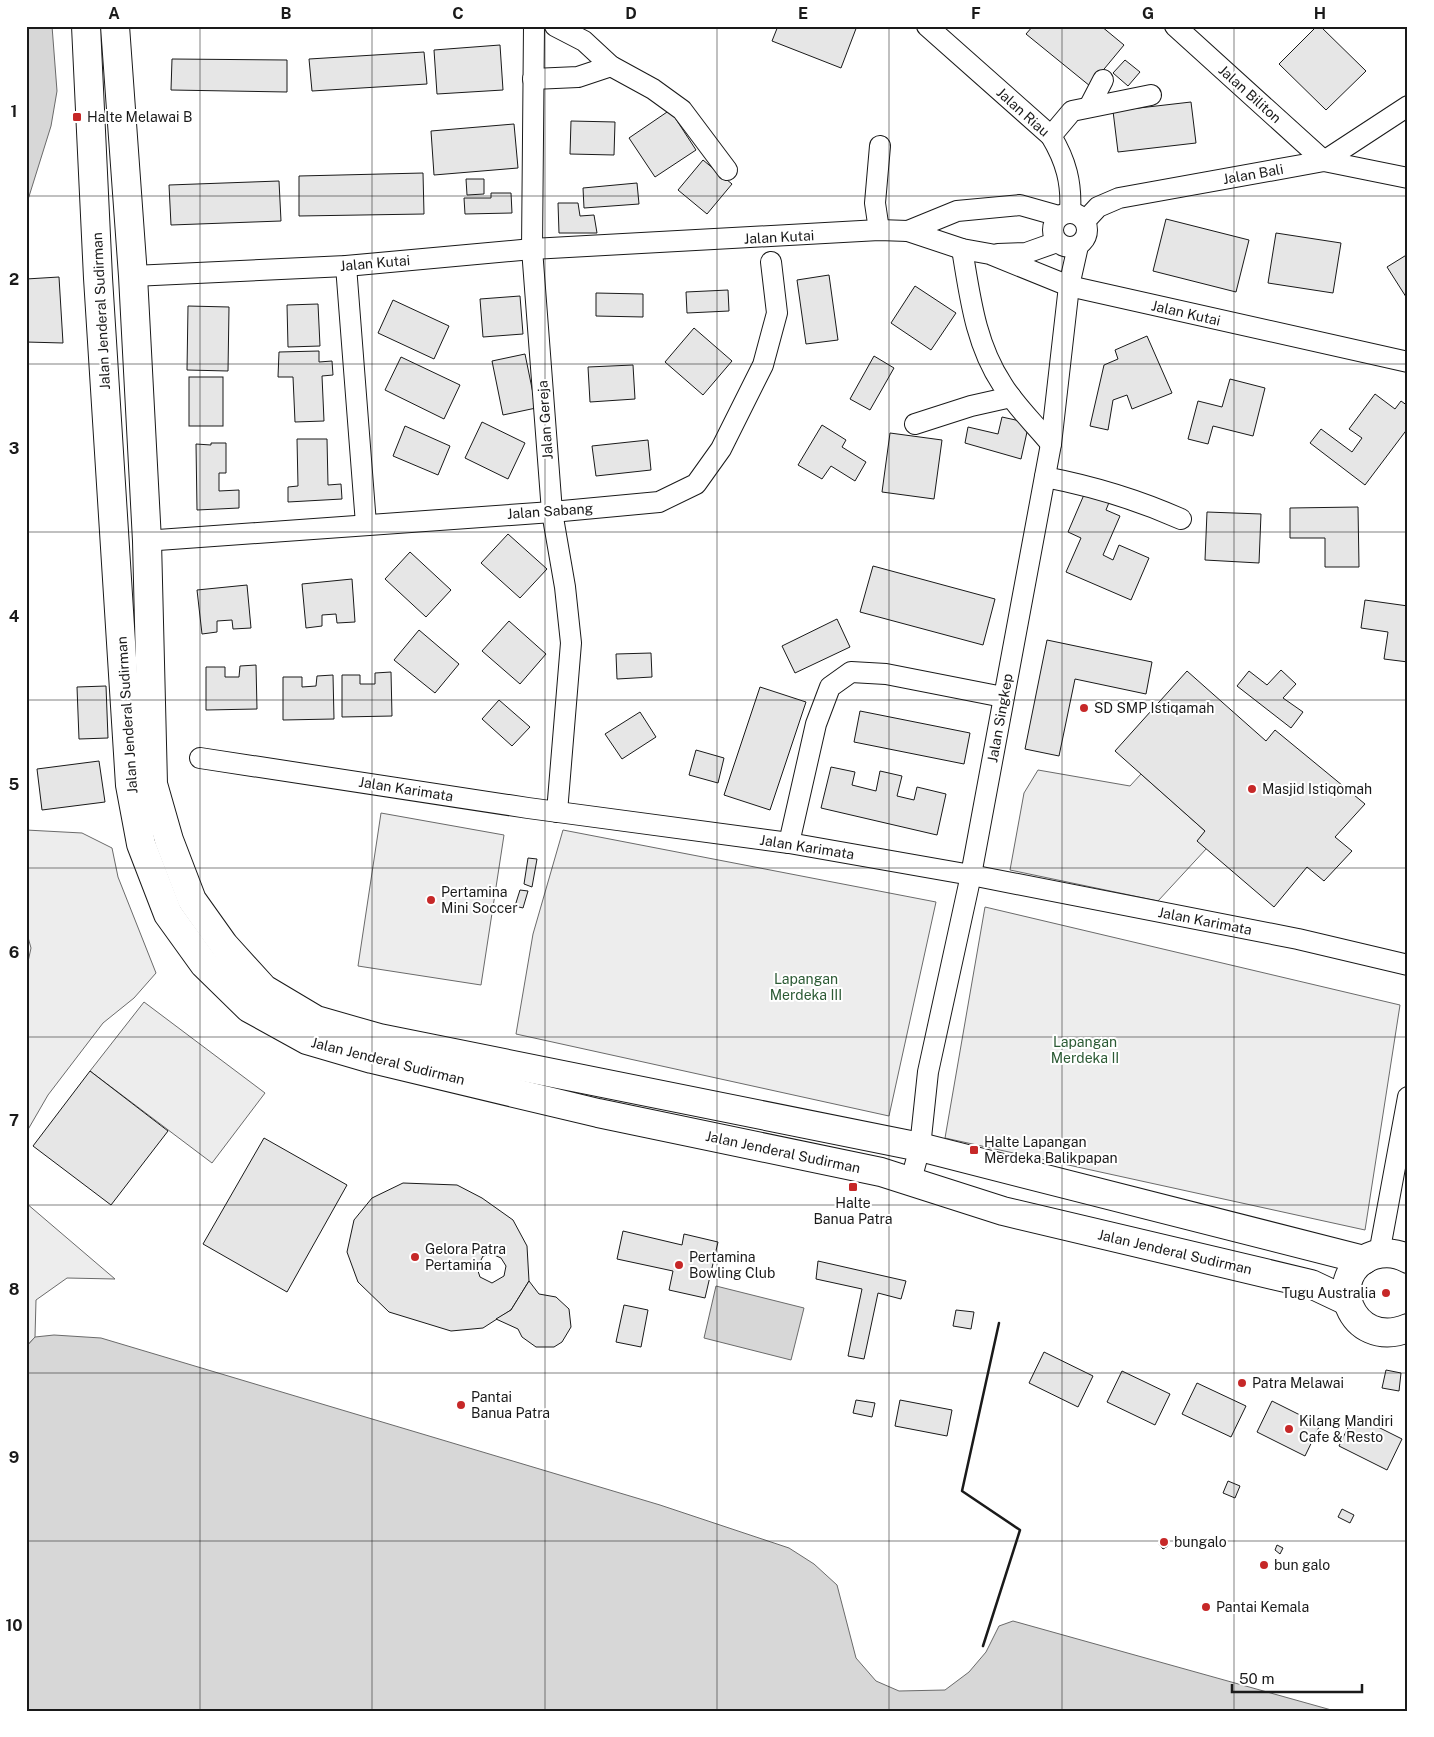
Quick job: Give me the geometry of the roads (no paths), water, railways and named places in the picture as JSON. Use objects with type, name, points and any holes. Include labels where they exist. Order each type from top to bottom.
[{"type":"highway","name":"Jalan Jenderal Sudirman","points":[[86,26],[98,278],[130,785],[141,844],[168,914],[204,964],[250,1008],[307,1040],[372,1059],[598,1113],[911,1180],[1003,1211],[1311,1284],[1347,1301]]},
{"type":"highway","name":"Jalan Jenderal Sudirman","points":[[115,26],[133,276],[147,541],[153,784],[169,840],[192,900],[224,945],[264,989],[316,1020],[379,1038],[920,1148],[1372,1257],[1392,1253],[1408,1259]]},
{"type":"highway","points":[[98,278],[133,276]]},
{"type":"highway","points":[[1372,1257],[1350,1278],[1347,1301],[1352,1313],[1360,1323],[1370,1330],[1396,1333],[1408,1328]]},
{"type":"street","name":"Jalan Gereja","points":[[534,26],[532,250],[552,512],[565,587],[571,643],[557,812]]},
{"type":"street","points":[[555,26],[584,41],[611,66],[653,89],[682,110],[727,170]]},
{"type":"street","name":"Jalan Riau","points":[[927,26],[1051,136],[1062,154],[1072,192]]},
{"type":"street","name":"Jalan Biliton","points":[[1175,26],[1324,161]]},
{"type":"street","points":[[533,79],[578,77],[611,66]]},
{"type":"street","points":[[1089,107],[1103,80]]},
{"type":"street","points":[[1051,136],[1056,126],[1072,111],[1151,95]]},
{"type":"street","points":[[1324,161],[1408,106]]},
{"type":"street","points":[[879,230],[875,203],[880,146]]},
{"type":"street","name":"Jalan Bali","points":[[1098,207],[1119,198],[1324,161],[1408,178]]},
{"type":"street","points":[[1071,216],[1072,192],[1098,207]]},
{"type":"street","points":[[908,231],[957,211],[1020,205],[1071,216],[1087,226],[1086,238],[1078,246],[1069,286]]},
{"type":"street","points":[[1078,246],[1066,247],[1057,242],[1052,231],[1055,220],[1098,207]]},
{"type":"street","name":"Jalan Kutai","points":[[133,276],[346,266],[532,250],[879,230],[908,231],[962,248],[990,254],[1069,286],[1408,362]]},
{"type":"street","points":[[990,254],[1026,253],[1057,242]]},
{"type":"street","points":[[962,248],[977,328],[986,356],[1011,397],[1051,444]]},
{"type":"street","name":"Jalan Sabang","points":[[158,540],[552,512],[659,502],[696,484],[721,449],[763,365],[778,314],[771,262]]},
{"type":"street","points":[[346,266],[366,524]]},
{"type":"street","name":"Jalan Singkep","points":[[911,1180],[920,1148],[928,1072],[971,875],[1051,444],[1069,286]]},
{"type":"street","points":[[915,424],[971,406],[1011,397]]},
{"type":"street","points":[[1045,476],[1094,486],[1147,504],[1181,519]]},
{"type":"street","points":[[789,843],[816,724],[830,687],[851,672],[886,674],[1003,697]]},
{"type":"street","name":"Jalan Karimata","points":[[200,758],[557,812],[789,843],[971,875],[1298,939],[1408,965]]},
{"type":"street","points":[[1372,1257],[1408,1097]]},
{"type":"place","name":"Halte Melawai B","points":[[77,117]]},
{"type":"place","name":"SD SMP Istiqamah","points":[[1084,708]]},
{"type":"place","name":"Masjid Istiqomah","points":[[1252,789]]},
{"type":"place","name":"Pertamina Mini Soccer","points":[[431,900]]},
{"type":"place","name":"Halte Lapangan Merdeka Balikpapan","points":[[974,1150]]},
{"type":"place","name":"Halte Banua Patra","points":[[853,1187]]},
{"type":"place","name":"Gelora Patra Pertamina","points":[[415,1257]]},
{"type":"place","name":"Pertamina Bowling Club","points":[[679,1265]]},
{"type":"place","name":"Tugu Australia","points":[[1386,1293]]},
{"type":"place","name":"Patra Melawai","points":[[1242,1383]]},
{"type":"place","name":"Pantai Banua Patra","points":[[461,1405]]},
{"type":"place","name":"Kilang Mandiri Cafe & Resto","points":[[1289,1429]]},
{"type":"place","name":"bungalo","points":[[1164,1542]]},
{"type":"place","name":"bun galo","points":[[1264,1565]]},
{"type":"place","name":"Pantai Kemala","points":[[1206,1607]]},
{"type":"park label","name":"Lapangan Merdeka III","points":[[806,988]]},
{"type":"park label","name":"Lapangan Merdeka II","points":[[1085,1050]]}]
